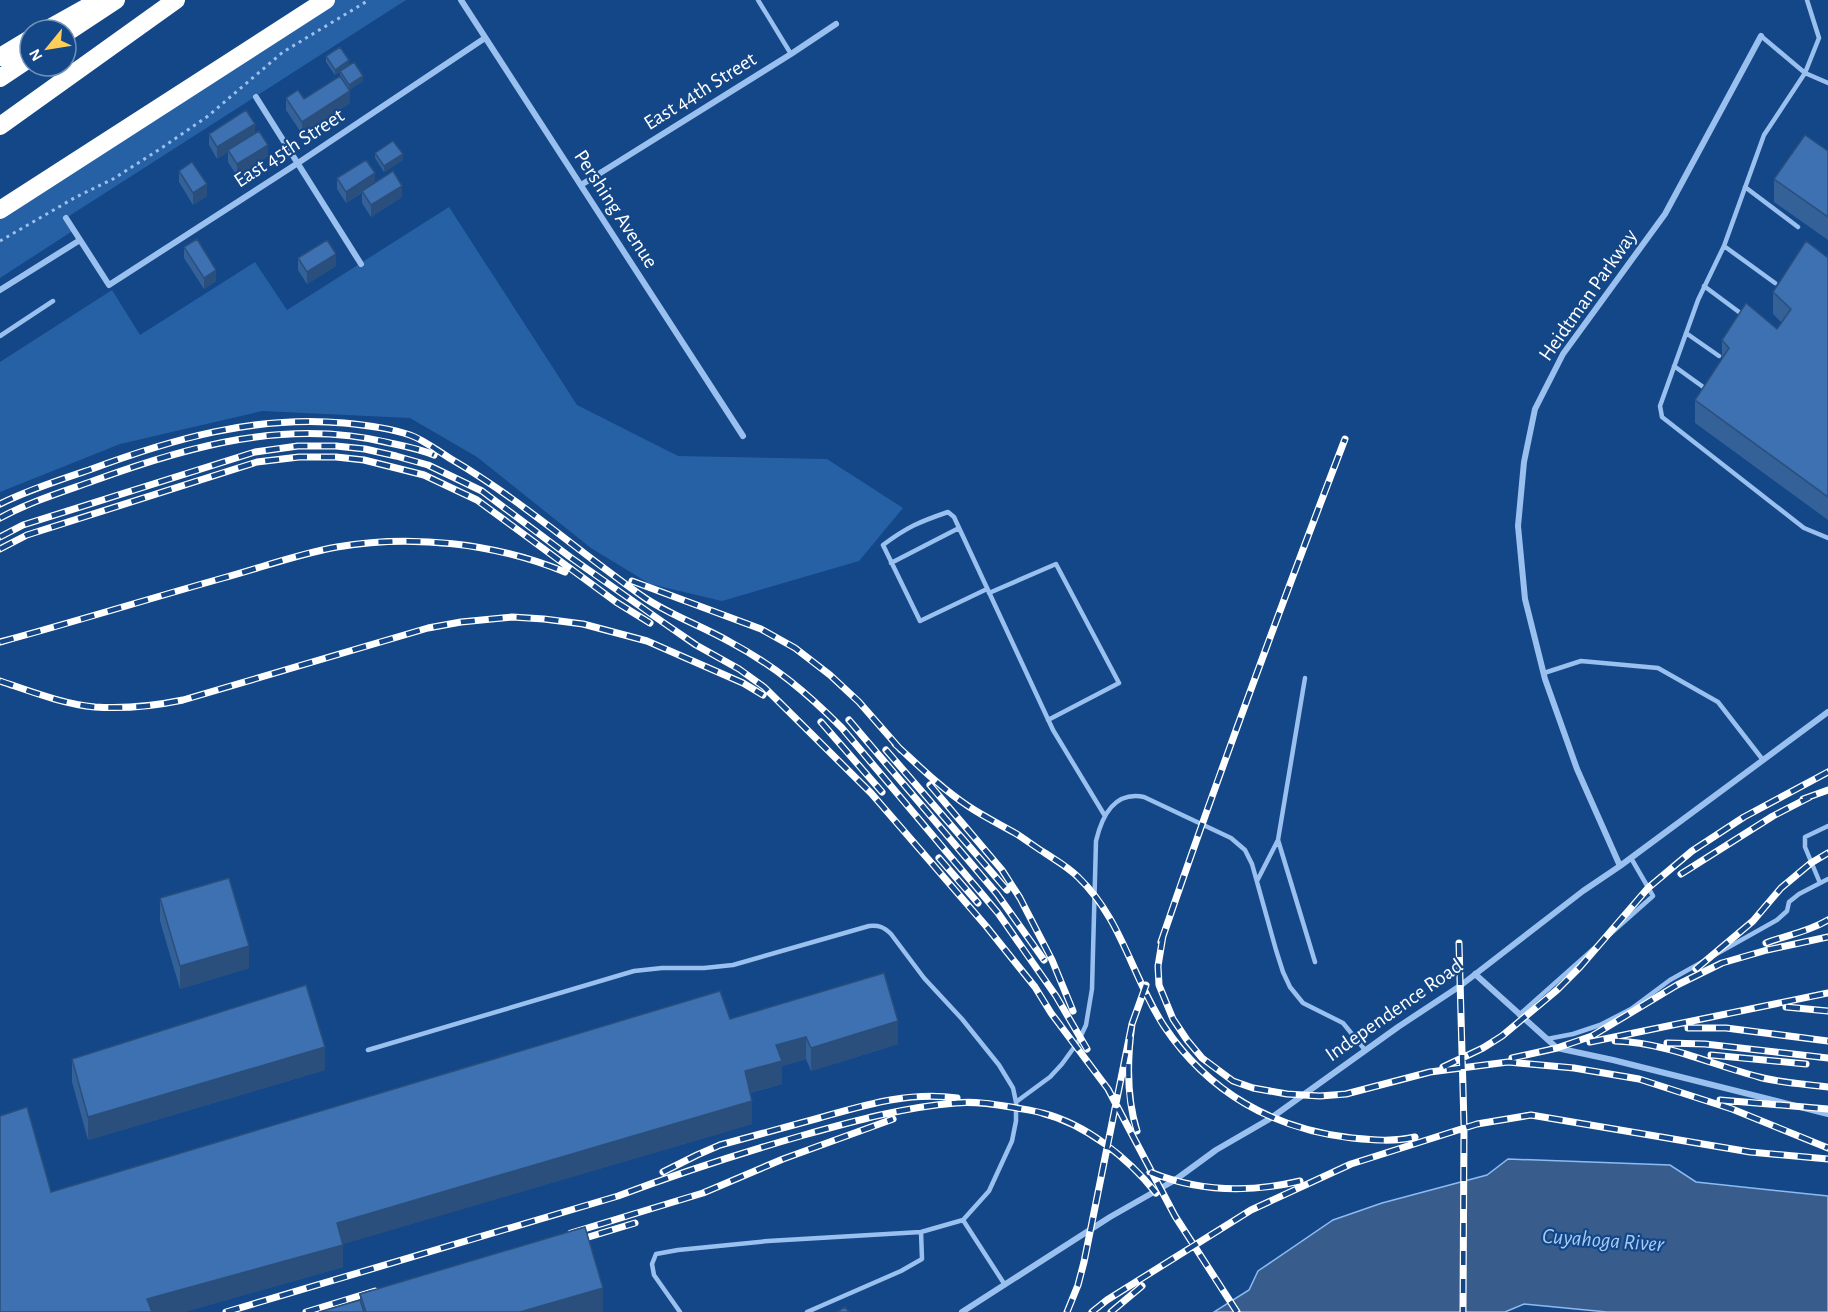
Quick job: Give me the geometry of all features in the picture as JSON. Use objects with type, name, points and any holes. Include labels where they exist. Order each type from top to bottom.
[{"type":"highway","points":[[68,18],[100,0]]},
{"type":"highway","points":[[78,25],[116,0]]},
{"type":"highway","points":[[0,126],[176,0]]},
{"type":"highway","points":[[0,210],[326,0]]},
{"type":"highway","points":[[0,57],[18,46]]},
{"type":"highway","points":[[0,78],[18,65]]},
{"type":"street","name":"Pershing Avenue","points":[[461,0],[743,436]]},
{"type":"street","name":"East 44th Street","points":[[581,185],[836,24]]},
{"type":"street","name":"Heidtman Parkway","points":[[1620,866],[1577,769],[1544,673],[1525,598],[1518,526],[1524,462],[1535,410],[1563,354],[1665,214],[1761,36]]},
{"type":"street","name":"East 45th Street","points":[[80,240],[109,285],[298,163],[485,38]]},
{"type":"street","points":[[255,97],[361,264]]},
{"type":"street","points":[[0,290],[80,240],[66,218]]},
{"type":"street","name":"Independence Road","points":[[962,1312],[1110,1217],[1175,1180],[1216,1150],[1271,1118],[1475,974],[1582,891],[1631,858],[1828,712]]},
{"type":"street","points":[[1475,974],[1557,1048],[1828,1114]]},
{"type":"lane","points":[[758,0],[791,54]]},
{"type":"lane","points":[[1807,0],[1819,38],[1805,73],[1764,135],[1724,246],[1704,286],[1660,406],[1662,417],[1804,528],[1828,538]]},
{"type":"lane","points":[[1761,36],[1805,73],[1828,83]]},
{"type":"lane","points":[[1745,187],[1798,227]]},
{"type":"lane","points":[[1724,246],[1775,283]]},
{"type":"lane","points":[[1704,286],[1750,320]]},
{"type":"lane","points":[[0,336],[53,301]]},
{"type":"lane","points":[[1686,333],[1719,356]]},
{"type":"lane","points":[[1674,366],[1706,389]]},
{"type":"lane","points":[[1048,720],[1119,683],[1056,564],[988,591],[920,621],[883,545],[904,528],[919,522],[948,512],[954,517],[988,591],[1048,720],[1072,764],[1105,816]]},
{"type":"lane","points":[[891,563],[959,528]]},
{"type":"lane","points":[[1544,673],[1581,661],[1658,668],[1718,702],[1763,760]]},
{"type":"lane","points":[[1257,881],[1278,840],[1305,678]]},
{"type":"lane","points":[[1016,1102],[1050,1077],[1062,1064],[1078,1042],[1086,1025],[1092,989],[1096,841],[1099,828],[1111,807],[1119,800],[1134,795],[1144,797],[1231,838],[1239,844],[1249,856],[1279,961],[1290,987],[1304,1003],[1343,1023],[1365,1050]]},
{"type":"lane","points":[[1820,883],[1805,848],[1805,837],[1828,826]]},
{"type":"lane","points":[[1278,840],[1315,962]]},
{"type":"lane","points":[[1519,1015],[1653,896],[1631,858]]},
{"type":"lane","points":[[1548,1039],[1591,1028],[1631,1009],[1670,980],[1777,920],[1787,912],[1794,898],[1828,879]]},
{"type":"lane","points":[[368,1050],[624,973],[648,969],[704,968],[733,964],[869,926],[878,925],[886,928],[919,971],[999,1065],[1013,1088],[1016,1121],[1012,1141],[989,1191],[963,1220],[921,1232],[768,1241],[656,1254],[652,1264],[654,1275],[680,1312]]},
{"type":"lane","points":[[963,1220],[1005,1285]]},
{"type":"lane","points":[[807,1312],[901,1271],[922,1259],[921,1232]]},
{"type":"path","points":[[0,241],[76,197],[113,179],[160,149],[208,116],[283,52],[369,0]]},
{"type":"shaded area","points":[[326,0],[406,0],[66,218],[74,230],[0,278],[0,210]]},
{"type":"shaded area","points":[[449,207],[577,405],[678,456],[827,459],[903,508],[859,561],[722,601],[650,584],[591,548],[477,457],[410,418],[262,411],[120,444],[0,492],[0,362],[112,290],[140,335],[255,262],[287,310]]},
{"type":"water","name":"Cuyahoga River","points":[[1508,1159],[1670,1165],[1696,1182],[1828,1196],[1828,1312],[1607,1312],[1524,1304],[1505,1312],[1214,1312],[1249,1290],[1258,1271],[1333,1220],[1382,1203],[1487,1175]]},
{"type":"building","points":[[340,47],[349,60],[335,70],[326,56]]},
{"type":"building","points":[[354,62],[363,76],[349,85],[340,71]]},
{"type":"building","points":[[340,76],[350,91],[302,122],[286,98],[298,90],[304,99]]},
{"type":"building","points":[[246,110],[255,124],[217,147],[209,134]]},
{"type":"building","points":[[259,131],[268,145],[237,164],[228,150]]},
{"type":"building","points":[[1805,135],[1828,151],[1828,217],[1774,179]]},
{"type":"building","points":[[393,141],[403,154],[384,166],[375,153]]},
{"type":"building","points":[[366,160],[375,173],[346,192],[337,178]]},
{"type":"building","points":[[192,162],[207,184],[193,193],[179,171]]},
{"type":"building","points":[[393,171],[402,186],[371,205],[362,191]]},
{"type":"building","points":[[197,239],[216,270],[204,278],[184,247]]},
{"type":"building","points":[[327,240],[336,254],[307,272],[298,258]]},
{"type":"building","points":[[1806,241],[1827,257],[1828,255],[1828,497],[1695,400],[1729,348],[1722,340],[1746,303],[1777,329],[1791,309],[1773,292]]},
{"type":"building","points":[[229,878],[249,946],[180,966],[160,898]]},
{"type":"building","points":[[884,973],[898,1021],[811,1048],[806,1037],[776,1045],[782,1061],[745,1071],[752,1101],[337,1223],[343,1245],[147,1299],[152,1312],[0,1312],[0,1116],[27,1107],[51,1192],[720,991],[730,1019]]},
{"type":"building","points":[[306,985],[325,1047],[88,1117],[72,1059]]},
{"type":"building","points":[[585,1227],[603,1288],[520,1312],[366,1312],[360,1294]]},
{"type":"building","points":[[360,1300],[364,1312],[319,1312]]},
{"type":"building","points":[[845,1307],[849,1312],[837,1312]]},
{"type":"railway","points":[[0,504],[151,448],[246,426],[311,421],[344,423],[394,430],[420,440],[501,491],[645,598],[746,651],[776,670],[816,703],[842,728],[998,913],[1056,996],[1087,1049]]},
{"type":"railway","points":[[0,518],[22,507],[129,468],[202,447],[239,440],[314,433],[352,436],[434,455]]},
{"type":"railway","points":[[1161,942],[1297,564],[1345,439]]},
{"type":"railway","points":[[0,537],[23,525],[255,452],[298,446],[336,446],[365,449],[396,456],[428,465],[482,491],[664,623],[764,687],[871,793],[986,926],[1035,987],[1051,1013],[1108,1089],[1175,1216],[1237,1312]]},
{"type":"railway","points":[[0,549],[27,535],[257,462],[299,457],[364,460],[424,475],[477,500],[616,602],[650,623]]},
{"type":"railway","points":[[0,642],[294,557],[365,543],[423,542],[482,548],[538,562],[565,572]]},
{"type":"railway","points":[[632,581],[761,629],[795,648],[830,675],[859,702],[901,750]]},
{"type":"railway","points":[[0,681],[47,697],[95,707],[150,705],[183,700],[428,628],[512,617],[583,624],[647,641],[743,683],[763,695]]},
{"type":"railway","points":[[849,720],[997,894],[1044,960]]},
{"type":"railway","points":[[821,722],[882,792]]},
{"type":"railway","points":[[895,744],[958,799],[1019,835],[1078,877],[1106,911],[1164,1026],[1181,1049],[1222,1088],[1269,1116],[1295,1126],[1352,1138],[1399,1140],[1415,1137]]},
{"type":"railway","points":[[886,750],[1007,890]]},
{"type":"railway","points":[[1443,1067],[1502,1036],[1557,990],[1580,967],[1648,888],[1692,851],[1744,817],[1828,772]]},
{"type":"railway","points":[[930,785],[1002,870],[1020,898],[1052,960],[1073,1011]]},
{"type":"railway","points":[[1803,799],[1828,790]]},
{"type":"railway","points":[[1681,874],[1773,816],[1810,797]]},
{"type":"railway","points":[[1696,969],[1753,921],[1781,888],[1811,863],[1828,853]]},
{"type":"railway","points":[[939,858],[978,903]]},
{"type":"railway","points":[[1766,943],[1828,920]]},
{"type":"railway","points":[[1163,936],[1158,966],[1159,985],[1173,1019],[1202,1058],[1233,1081],[1253,1088],[1287,1094],[1320,1096],[1346,1094],[1430,1072],[1508,1062],[1574,1068],[1639,1079],[1732,1109],[1828,1148]]},
{"type":"railway","points":[[1512,1058],[1557,1048],[1592,1036],[1677,985],[1722,963],[1767,950],[1828,937]]},
{"type":"railway","points":[[1459,943],[1464,1125],[1463,1312]]},
{"type":"railway","points":[[1132,1024],[1146,985]]},
{"type":"railway","points":[[1590,1042],[1828,993]]},
{"type":"railway","points":[[1786,1007],[1828,1011]]},
{"type":"railway","points":[[1067,1312],[1084,1262],[1132,1024],[1128,1078],[1137,1131]]},
{"type":"railway","points":[[1688,1028],[1726,1028],[1828,1041]]},
{"type":"railway","points":[[1615,1041],[1671,1050],[1767,1079],[1828,1087]]},
{"type":"railway","points":[[1667,1043],[1705,1044],[1828,1058]]},
{"type":"railway","points":[[1711,1055],[1806,1064]]},
{"type":"railway","points":[[663,1172],[720,1145],[870,1104],[922,1096],[957,1098]]},
{"type":"railway","points":[[1720,1100],[1828,1109]]},
{"type":"railway","points":[[226,1312],[618,1196],[687,1171],[780,1142],[879,1115],[937,1105],[963,1102],[984,1103],[1034,1111],[1058,1118],[1105,1144],[1133,1167],[1156,1193]]},
{"type":"railway","points":[[1092,1312],[1107,1300],[1251,1210],[1351,1164],[1477,1124],[1531,1115],[1750,1152],[1828,1159]]},
{"type":"railway","points":[[571,1233],[703,1193],[783,1159],[893,1119]]},
{"type":"railway","points":[[1150,1172],[1168,1179],[1206,1187],[1243,1189],[1300,1181]]},
{"type":"railway","points":[[572,1242],[635,1223]]},
{"type":"railway","points":[[1111,1312],[1142,1286]]},
{"type":"railway","points":[[306,1312],[375,1291]]}]
